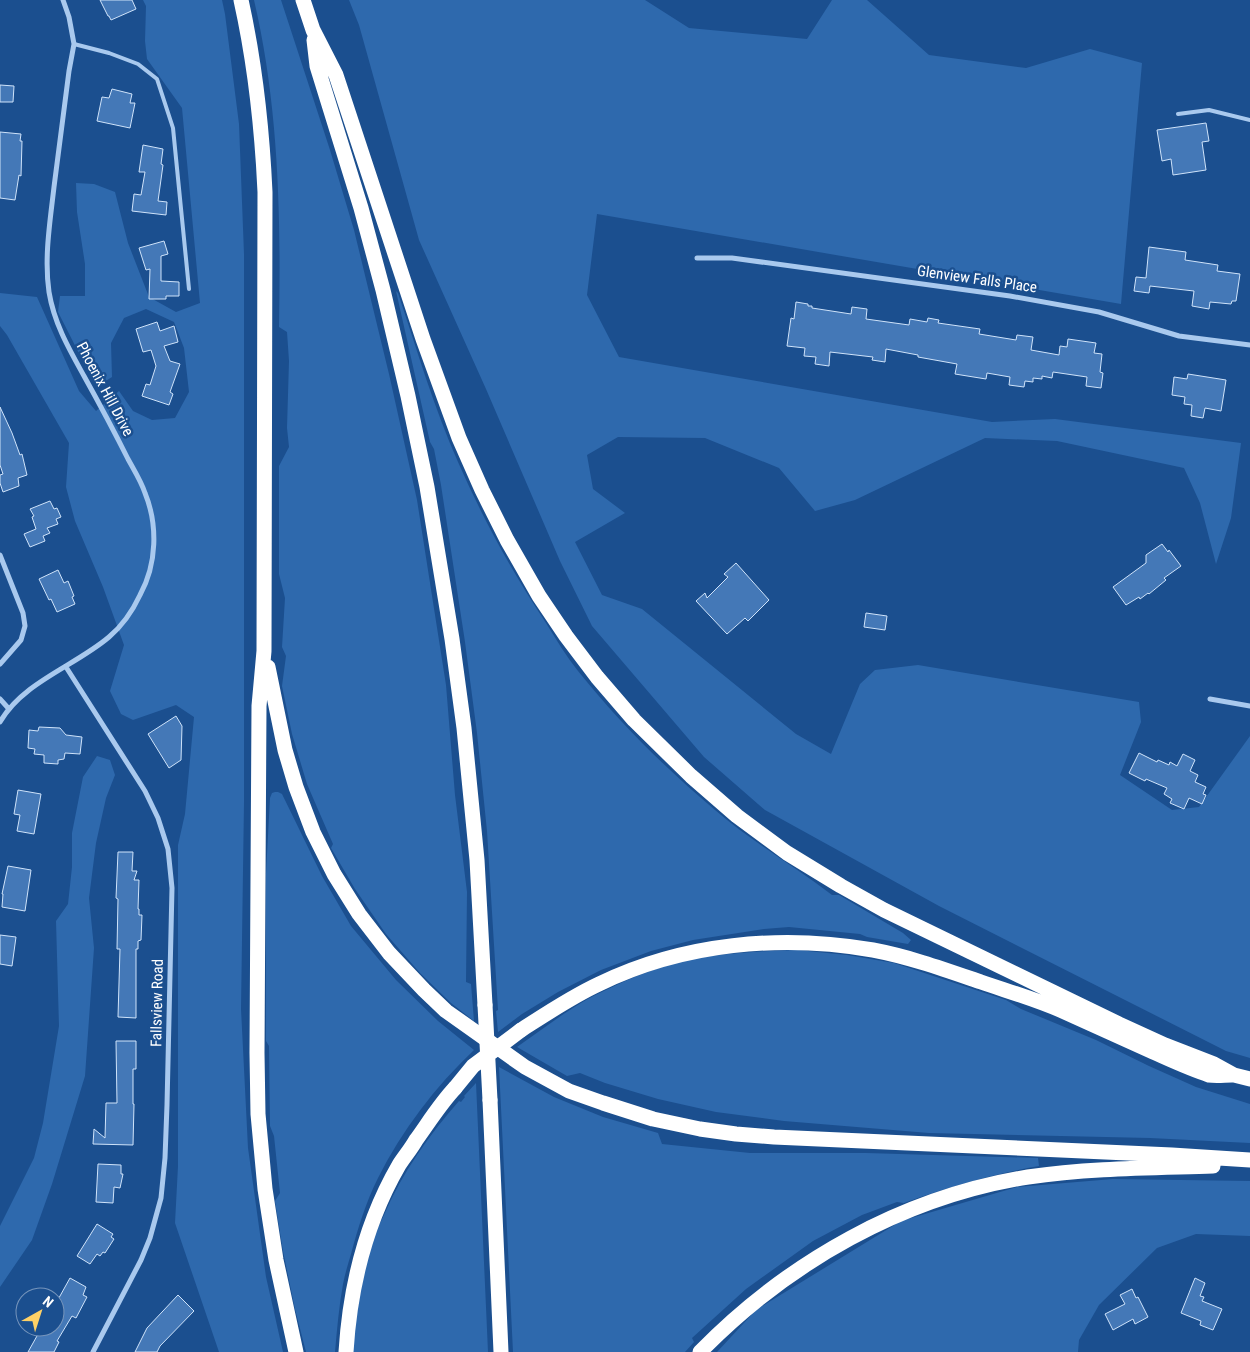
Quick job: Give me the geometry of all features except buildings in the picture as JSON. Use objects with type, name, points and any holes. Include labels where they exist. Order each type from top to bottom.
[{"type":"highway","points":[[241,0],[257,89],[263,145],[265,192],[264,650],[259,706],[258,1114],[265,1190],[276,1260],[296,1352]]},
{"type":"highway","points":[[303,0],[313,30],[336,75],[423,339],[459,438],[482,490],[507,540],[539,596],[597,677],[634,720],[691,776],[737,816],[787,853],[841,886],[892,914],[1127,1028],[1214,1064],[1234,1075],[1250,1080]]},
{"type":"highway","points":[[313,30],[317,66],[383,290],[408,396],[427,487],[452,639],[464,728],[477,860],[501,1352]]},
{"type":"highway","points":[[264,650],[285,750],[296,787],[313,832],[334,874],[359,914],[389,953],[446,1011],[525,1068],[569,1091],[653,1119],[736,1134],[1250,1160]]},
{"type":"highway","points":[[346,1352],[354,1287],[369,1230],[379,1204],[400,1164],[438,1106],[473,1066],[521,1030],[561,1004],[599,983],[662,960],[689,952],[729,946],[789,942],[828,944],[873,950],[942,968],[1053,1007],[1211,1075],[1234,1075]]},
{"type":"highway","points":[[700,1352],[750,1304],[795,1271],[840,1243],[879,1223],[927,1204],[980,1187],[1082,1170],[1250,1164]]},
{"type":"street","name":"Phoenix Hill Drive","points":[[0,722],[9,708],[30,689],[97,647],[121,626],[140,595],[148,577],[153,555],[154,533],[146,493],[68,346],[56,318],[49,293],[48,239],[74,44],[69,17],[63,0]]},
{"type":"street","name":"Glenview Falls Place","points":[[697,258],[732,258],[1010,296],[1099,312],[1179,336],[1250,345]]},
{"type":"street","points":[[0,555],[23,613],[26,626],[22,640],[0,664]]},
{"type":"street","name":"Fallsview Road","points":[[66,667],[145,791],[158,818],[168,850],[172,888],[167,1105],[161,1198],[150,1238],[141,1260],[93,1352]]},
{"type":"street","points":[[0,699],[9,708]]},
{"type":"street","points":[[1210,699],[1250,706]]},
{"type":"lane","points":[[74,44],[138,64],[157,80],[173,128],[189,289]]},
{"type":"lane","points":[[1178,114],[1209,110],[1250,120]]},
{"type":"shaded area","points":[[143,0],[222,0],[239,124],[244,254],[244,802],[241,1009],[248,1148],[266,1277],[283,1352],[219,1352],[175,1223],[178,1166],[178,845],[185,814],[194,717],[176,705],[133,720],[121,714],[110,691],[124,645],[103,587],[75,521],[66,487],[69,443],[0,326],[0,293],[37,297],[79,391],[96,411],[119,391],[133,411],[152,420],[175,418],[189,392],[184,348],[174,322],[146,309],[124,318],[111,343],[112,377],[104,382],[91,377],[58,312],[60,296],[85,296],[85,264],[77,212],[76,183],[94,184],[115,192],[128,243],[149,297],[176,312],[200,303],[182,108],[147,59],[145,41],[146,6]]},
{"type":"shaded area","points":[[254,0],[281,0],[330,150],[354,230],[417,500],[446,685],[455,795],[467,892],[466,982],[471,984],[474,1021],[451,1003],[420,973],[386,934],[355,889],[331,848],[333,844],[307,784],[292,734],[282,686],[286,656],[282,647],[285,598],[279,574],[279,466],[289,447],[287,428],[289,361],[287,332],[279,327],[279,203],[277,162],[269,81]]},
{"type":"shaded area","points":[[349,0],[645,0],[689,28],[807,39],[832,0],[867,0],[929,55],[1026,68],[1090,49],[1142,63],[1121,304],[597,214],[587,295],[619,357],[992,422],[1055,419],[1241,443],[1231,518],[1216,564],[1200,503],[1184,468],[1057,441],[985,438],[855,500],[815,511],[779,468],[705,438],[618,437],[587,455],[593,489],[625,513],[575,542],[602,595],[642,609],[796,734],[831,754],[860,684],[875,670],[918,665],[1139,702],[1141,722],[1120,775],[1172,810],[1199,807],[1250,736],[1250,1058],[1226,1051],[939,906],[765,810],[704,757],[592,626],[560,561],[419,240],[359,25]]},
{"type":"shaded area","points":[[396,291],[441,421],[478,504],[521,584],[578,671],[643,744],[715,810],[832,895],[839,895],[903,933],[911,940],[908,944],[867,937],[860,934],[789,927],[693,940],[651,951],[601,970],[558,992],[522,1014],[498,1032],[487,831],[465,642],[434,449],[430,442]]},
{"type":"shaded area","points":[[97,756],[110,760],[115,775],[106,798],[96,843],[89,898],[94,948],[85,1076],[52,1184],[32,1240],[0,1287],[0,1226],[34,1158],[43,1123],[59,1026],[56,921],[68,904],[72,867],[72,833],[83,777]]},
{"type":"shaded area","points":[[272,793],[282,794],[322,876],[351,926],[396,980],[438,1021],[474,1050],[420,1110],[387,1160],[374,1187],[359,1225],[345,1276],[339,1309],[335,1352],[306,1352],[283,1251],[275,1201],[280,1193],[274,1136],[270,1126],[269,1046],[266,1041],[266,873],[270,798]]},
{"type":"shaded area","points":[[798,950],[847,955],[894,963],[1006,1000],[1021,1009],[1096,1040],[1196,1087],[1250,1104],[1250,1143],[1150,1138],[929,1133],[784,1121],[716,1112],[658,1099],[605,1083],[580,1073],[567,1076],[517,1047],[583,1002],[626,981],[659,968],[692,959],[718,955]]},
{"type":"shaded area","points":[[499,1067],[554,1097],[603,1117],[658,1133],[662,1144],[750,1153],[866,1153],[1038,1158],[1039,1166],[971,1182],[904,1203],[897,1202],[862,1215],[813,1241],[746,1289],[692,1338],[694,1342],[685,1352],[513,1352]]},
{"type":"shaded area","points":[[476,1083],[488,1352],[352,1352],[363,1281],[369,1253],[378,1227],[399,1184],[417,1155],[448,1114],[459,1101],[461,1102]]},
{"type":"shaded area","points":[[1113,1179],[1250,1181],[1250,1236],[1196,1234],[1157,1248],[1099,1305],[1079,1340],[1078,1352],[717,1352],[756,1310],[901,1221],[1017,1187]]}]
